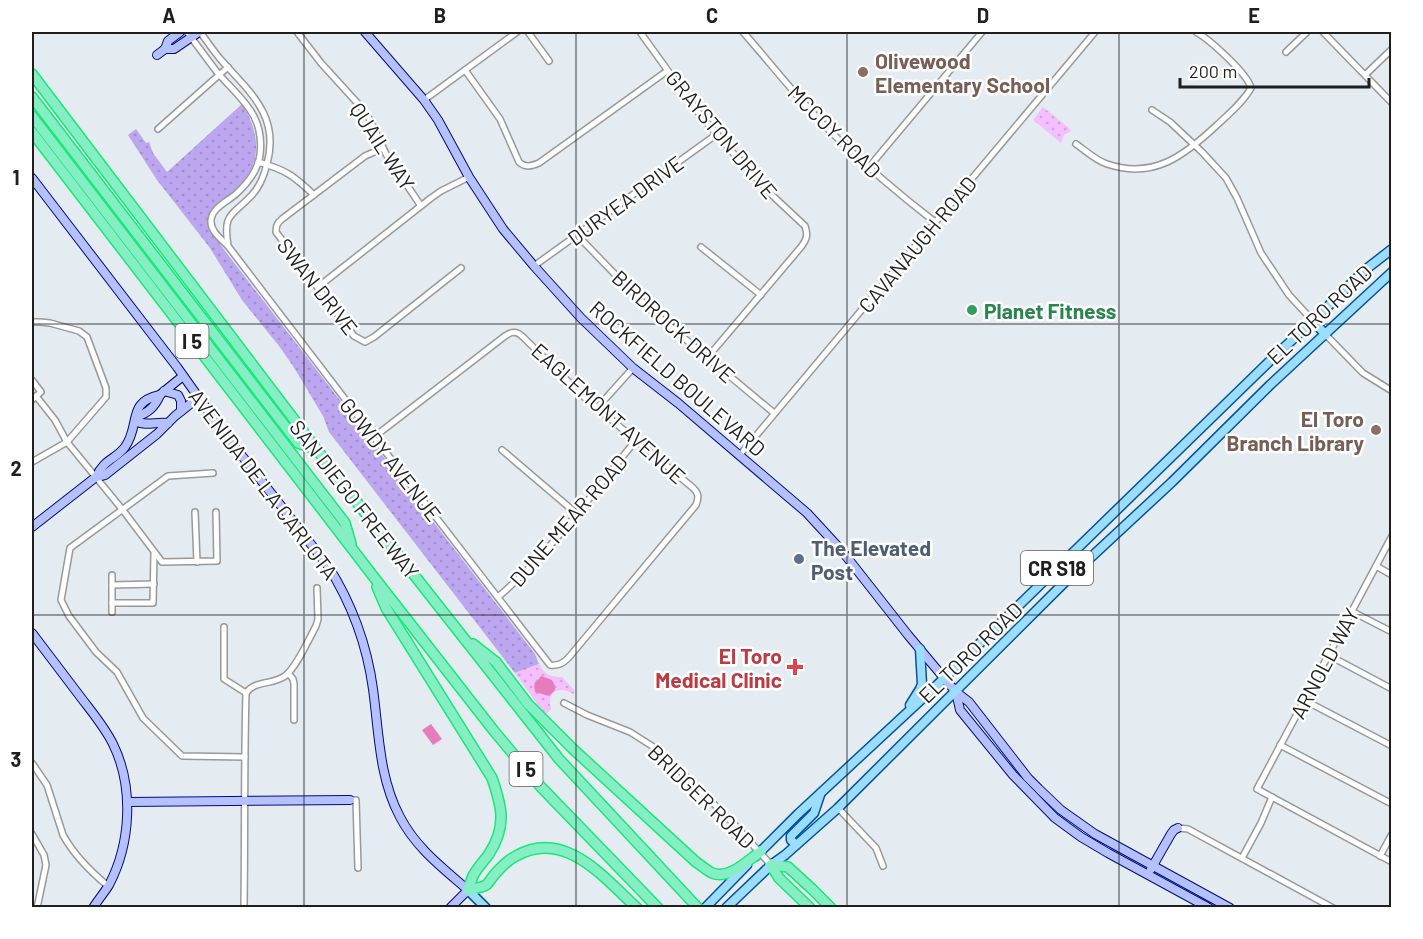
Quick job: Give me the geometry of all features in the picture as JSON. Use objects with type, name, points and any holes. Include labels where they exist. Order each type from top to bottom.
[{"type":"highway","name":"SAN DIEGO FREEWAY","points":[[32,74],[316,449],[559,759],[699,906]]},
{"type":"highway","points":[[32,97],[298,443],[316,449]]},
{"type":"highway","points":[[32,116],[345,523],[352,549]]},
{"type":"highway","name":"SAN DIEGO FREEWAY","points":[[32,132],[494,731],[540,786],[658,908]]},
{"type":"highway","points":[[373,576],[386,608],[492,778],[500,800],[501,815],[497,838],[490,853],[473,875],[468,890]]},
{"type":"highway","points":[[461,636],[496,662],[528,704],[573,749],[696,862],[711,872],[722,874],[731,872],[760,852]]},
{"type":"highway","points":[[468,890],[486,885],[501,867],[515,856],[535,849],[551,848],[573,854],[586,862],[638,908]]},
{"type":"highway","points":[[771,865],[779,878],[810,908]]},
{"type":"highway","points":[[771,865],[788,867],[831,908]]},
{"type":"main road","points":[[157,55],[165,49],[168,41],[180,32]]},
{"type":"main road","points":[[165,49],[174,49],[189,35],[200,32]]},
{"type":"main road","name":"ROCKFIELD BOULEVARD","points":[[365,32],[424,100],[495,218],[534,266],[581,318],[633,368],[678,403],[807,513],[831,538],[956,692]]},
{"type":"main road","name":"AVENIDA DE LA CARLOTA","points":[[32,178],[221,429],[328,566],[342,588],[357,622],[368,661],[381,762],[388,790],[400,818],[426,853],[486,908]]},
{"type":"main road","name":"EL TORO ROAD","points":[[699,906],[760,852],[944,678],[1365,270],[1392,249]]},
{"type":"main road","name":"EL TORO ROAD","points":[[726,908],[771,865],[838,808],[1074,573],[1392,272]]},
{"type":"main road","points":[[1313,321],[1326,335]]},
{"type":"main road","points":[[96,477],[100,467],[124,449],[133,434],[137,409],[183,376]]},
{"type":"main road","points":[[162,393],[178,396],[181,401],[181,411]]},
{"type":"main road","points":[[32,526],[96,477],[105,475],[199,397]]},
{"type":"main road","points":[[135,419],[142,424],[168,423]]},
{"type":"main road","points":[[1115,511],[1126,524]]},
{"type":"main road","points":[[32,633],[102,725],[114,746],[120,763],[128,802],[120,859],[108,886],[93,908]]},
{"type":"main road","points":[[904,715],[921,689],[920,649]]},
{"type":"main road","points":[[956,692],[969,702],[1028,778],[1061,810],[1095,834],[1230,908]]},
{"type":"main road","points":[[956,692],[960,710],[1013,775],[1055,818],[1081,837],[1209,908]]},
{"type":"main road","points":[[796,846],[791,836],[814,813],[820,794]]},
{"type":"main road","points":[[128,802],[350,800]]},
{"type":"main road","points":[[1148,875],[1171,834],[1178,828]]},
{"type":"main road","points":[[450,908],[468,890]]},
{"type":"street","points":[[200,32],[258,101],[265,113],[271,142],[261,183],[232,213],[228,221],[226,231],[228,246]]},
{"type":"street","name":"QUAIL WAY","points":[[297,32],[321,63],[361,107],[374,127],[390,160],[422,206]]},
{"type":"street","points":[[424,100],[517,32]]},
{"type":"street","points":[[528,32],[549,61]]},
{"type":"street","name":"GRAYSTON DRIVE","points":[[640,32],[686,96],[717,134],[774,197],[805,226],[806,240],[761,295]]},
{"type":"street","name":"MCCOY ROAD","points":[[743,32],[818,118],[868,167],[935,222]]},
{"type":"street","points":[[868,167],[982,32]]},
{"type":"street","name":"CAVANAUGH ROAD","points":[[739,456],[1095,32]]},
{"type":"street","points":[[1076,144],[1095,159],[1128,169],[1163,165],[1195,146],[1238,105],[1251,89],[1243,75],[1210,41],[1196,32]]},
{"type":"street","points":[[1286,52],[1307,32]]},
{"type":"street","points":[[1323,32],[1392,103]]},
{"type":"street","name":"GOWDY AVENUE","points":[[189,35],[219,74],[247,104],[257,124],[260,139],[258,162],[246,184],[216,210],[211,218],[216,235],[228,246],[546,661],[550,665],[557,666]]},
{"type":"street","points":[[1365,75],[1392,49]]},
{"type":"street","points":[[158,129],[228,67]]},
{"type":"street","points":[[465,70],[500,119],[519,162],[525,166],[539,163],[667,70]]},
{"type":"street","points":[[1152,110],[1170,122],[1226,178],[1270,268],[1289,295],[1313,321]]},
{"type":"street","name":"DURYEA DRIVE","points":[[534,266],[717,134]]},
{"type":"street","points":[[258,162],[293,176],[314,195],[364,156],[383,148]]},
{"type":"street","points":[[318,286],[441,191],[469,177]]},
{"type":"street","name":"SWAN DRIVE","points":[[314,195],[278,223],[276,232],[354,336],[365,342],[461,268]]},
{"type":"street","name":"BIRDROCK DRIVE","points":[[577,235],[634,294],[774,413]]},
{"type":"street","points":[[701,247],[761,295],[707,358]]},
{"type":"street","points":[[32,322],[50,323],[79,331],[87,337],[106,388],[106,397],[67,442],[32,462]]},
{"type":"street","name":"EAGLEMONT AVENUE","points":[[374,437],[510,332],[514,332],[524,337],[597,408],[697,491],[699,498],[696,505],[577,647],[564,662],[557,666]]},
{"type":"street","points":[[1326,335],[1363,373],[1392,391]]},
{"type":"street","points":[[597,408],[633,368]]},
{"type":"street","points":[[32,380],[41,392],[34,398],[55,420],[67,442],[162,562],[218,561],[216,512]]},
{"type":"street","name":"DUNE MEAR ROAD","points":[[498,597],[534,564],[636,440]]},
{"type":"street","points":[[502,450],[577,514]]},
{"type":"street","points":[[213,473],[168,476],[70,548],[61,600],[69,616],[96,652],[117,672],[143,718],[182,756],[244,757]]},
{"type":"street","points":[[195,512],[197,562]]},
{"type":"street","name":"ARNOLD WAY","points":[[1272,797],[1257,789],[1392,536]]},
{"type":"street","points":[[112,603],[153,603],[154,552]]},
{"type":"street","points":[[1376,566],[1392,575]]},
{"type":"street","points":[[112,575],[112,612]]},
{"type":"street","points":[[112,585],[154,584]]},
{"type":"street","points":[[244,904],[246,693],[253,686],[282,678],[288,673],[316,626],[318,619],[317,588]]},
{"type":"street","points":[[1352,611],[1392,632]]},
{"type":"street","points":[[224,627],[224,679],[246,693]]},
{"type":"street","points":[[1328,655],[1392,689]]},
{"type":"street","points":[[288,673],[294,684],[294,720]]},
{"type":"street","points":[[1304,700],[1392,746]]},
{"type":"street","name":"BRIDGER ROAD","points":[[564,703],[630,732],[652,746],[740,830],[771,865]]},
{"type":"street","points":[[1280,745],[1392,804]]},
{"type":"street","points":[[32,763],[47,785],[67,842],[93,874],[108,886]]},
{"type":"street","points":[[1242,858],[1262,823],[1272,797],[1392,862]]},
{"type":"street","points":[[350,800],[356,800],[358,868]]},
{"type":"street","points":[[838,808],[876,848],[883,866]]},
{"type":"street","points":[[1178,828],[1188,829],[1333,908]]},
{"type":"street","points":[[32,834],[44,855],[46,865],[37,908]]},
{"type":"street","points":[[1380,856],[1392,834]]},
{"type":"shaded area","points":[[242,104],[255,135],[253,166],[241,186],[210,212],[208,222],[211,230],[535,654],[539,664],[515,673],[329,432],[323,416],[293,366],[242,300],[210,248],[157,180],[128,135],[136,129],[146,143],[149,142],[153,153],[167,172]]},
{"type":"shaded area","points":[[1043,107],[1071,131],[1064,135],[1061,143],[1033,120]]},
{"type":"shaded area","points":[[539,664],[548,675],[562,677],[575,691],[573,694],[559,690],[552,694],[551,709],[546,714],[515,673]]},
{"type":"shaded area","points":[[541,676],[552,680],[555,686],[555,690],[549,696],[535,692],[535,683]]},
{"type":"shaded area","points":[[431,724],[442,739],[433,745],[422,730]]},
{"type":"place","name":"Olivewood Elementary School","points":[[863,72]]},
{"type":"place","name":"Planet Fitness","points":[[972,310]]},
{"type":"place","name":"El Toro Branch Library","points":[[1376,430]]},
{"type":"place","name":"The Elevated Post","points":[[799,559]]},
{"type":"place","name":"El Toro Medical Clinic","points":[[795,667]]}]
